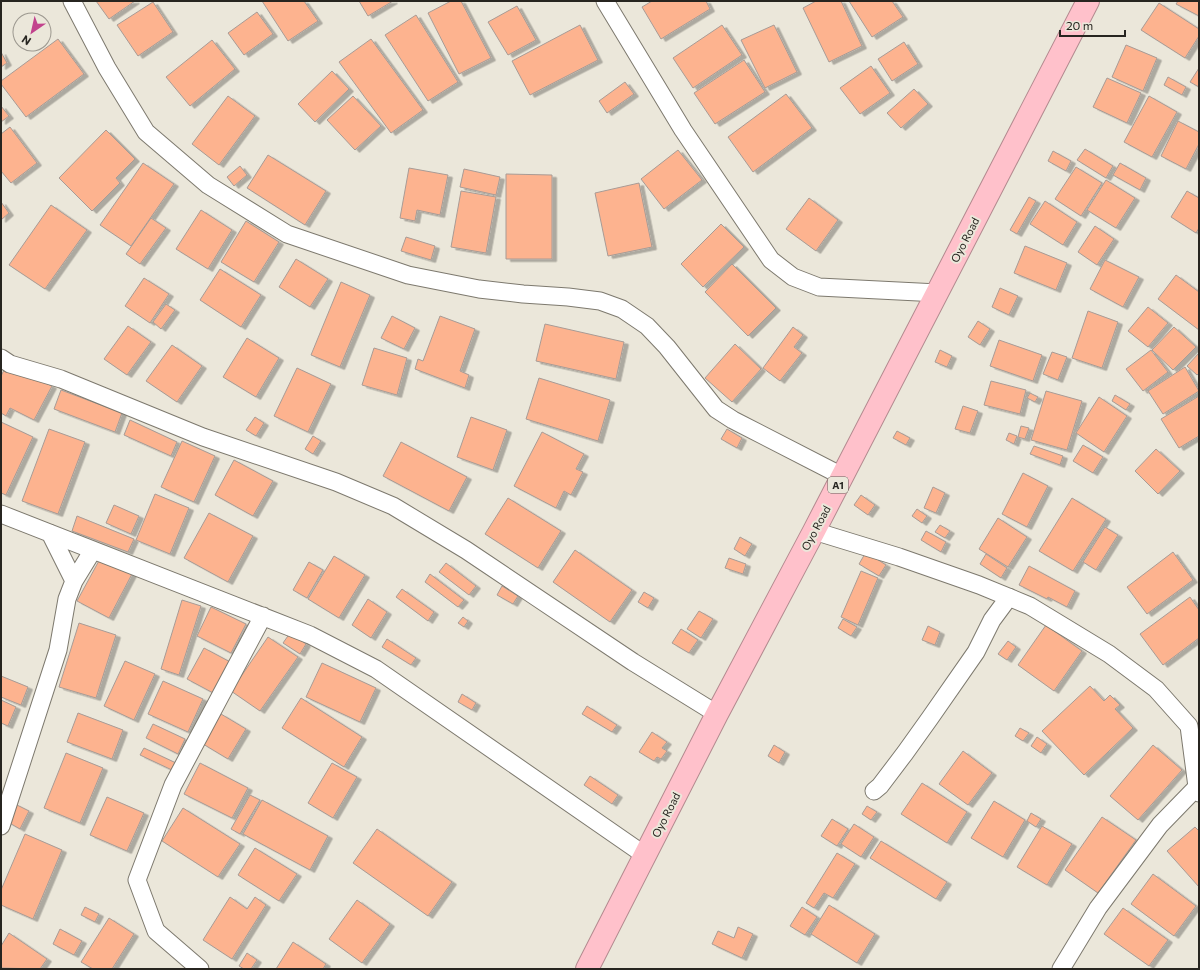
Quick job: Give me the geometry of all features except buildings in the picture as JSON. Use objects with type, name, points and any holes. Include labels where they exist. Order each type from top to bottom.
[{"type":"highway","name":"Oyo Road","points":[[587,969],[646,856],[717,714],[938,293],[1088,1]]},
{"type":"street","points":[[72,1],[107,68],[146,132],[214,189],[287,234],[408,275],[479,289],[600,301],[622,309],[647,326],[668,347],[716,409],[733,420],[842,476]]},
{"type":"street","points":[[605,1],[683,130],[771,260],[793,277],[819,286],[938,293]]},
{"type":"street","points":[[1,358],[10,364],[61,379],[204,437],[336,482],[393,506],[466,550],[633,662],[717,714]]},
{"type":"street","points":[[1,514],[310,634],[376,670],[646,856]]},
{"type":"street","points":[[814,531],[899,557],[979,585],[1030,606],[1109,654],[1156,689],[1194,724],[1198,790],[1160,825],[1098,908],[1061,969]]},
{"type":"street","points":[[50,533],[74,581]]},
{"type":"street","points":[[1,826],[58,650],[68,600],[74,581],[93,550]]},
{"type":"street","points":[[874,791],[880,786],[905,753],[976,652],[992,620],[1009,597]]},
{"type":"street","points":[[200,969],[156,931],[137,880],[173,785],[263,616]]}]
